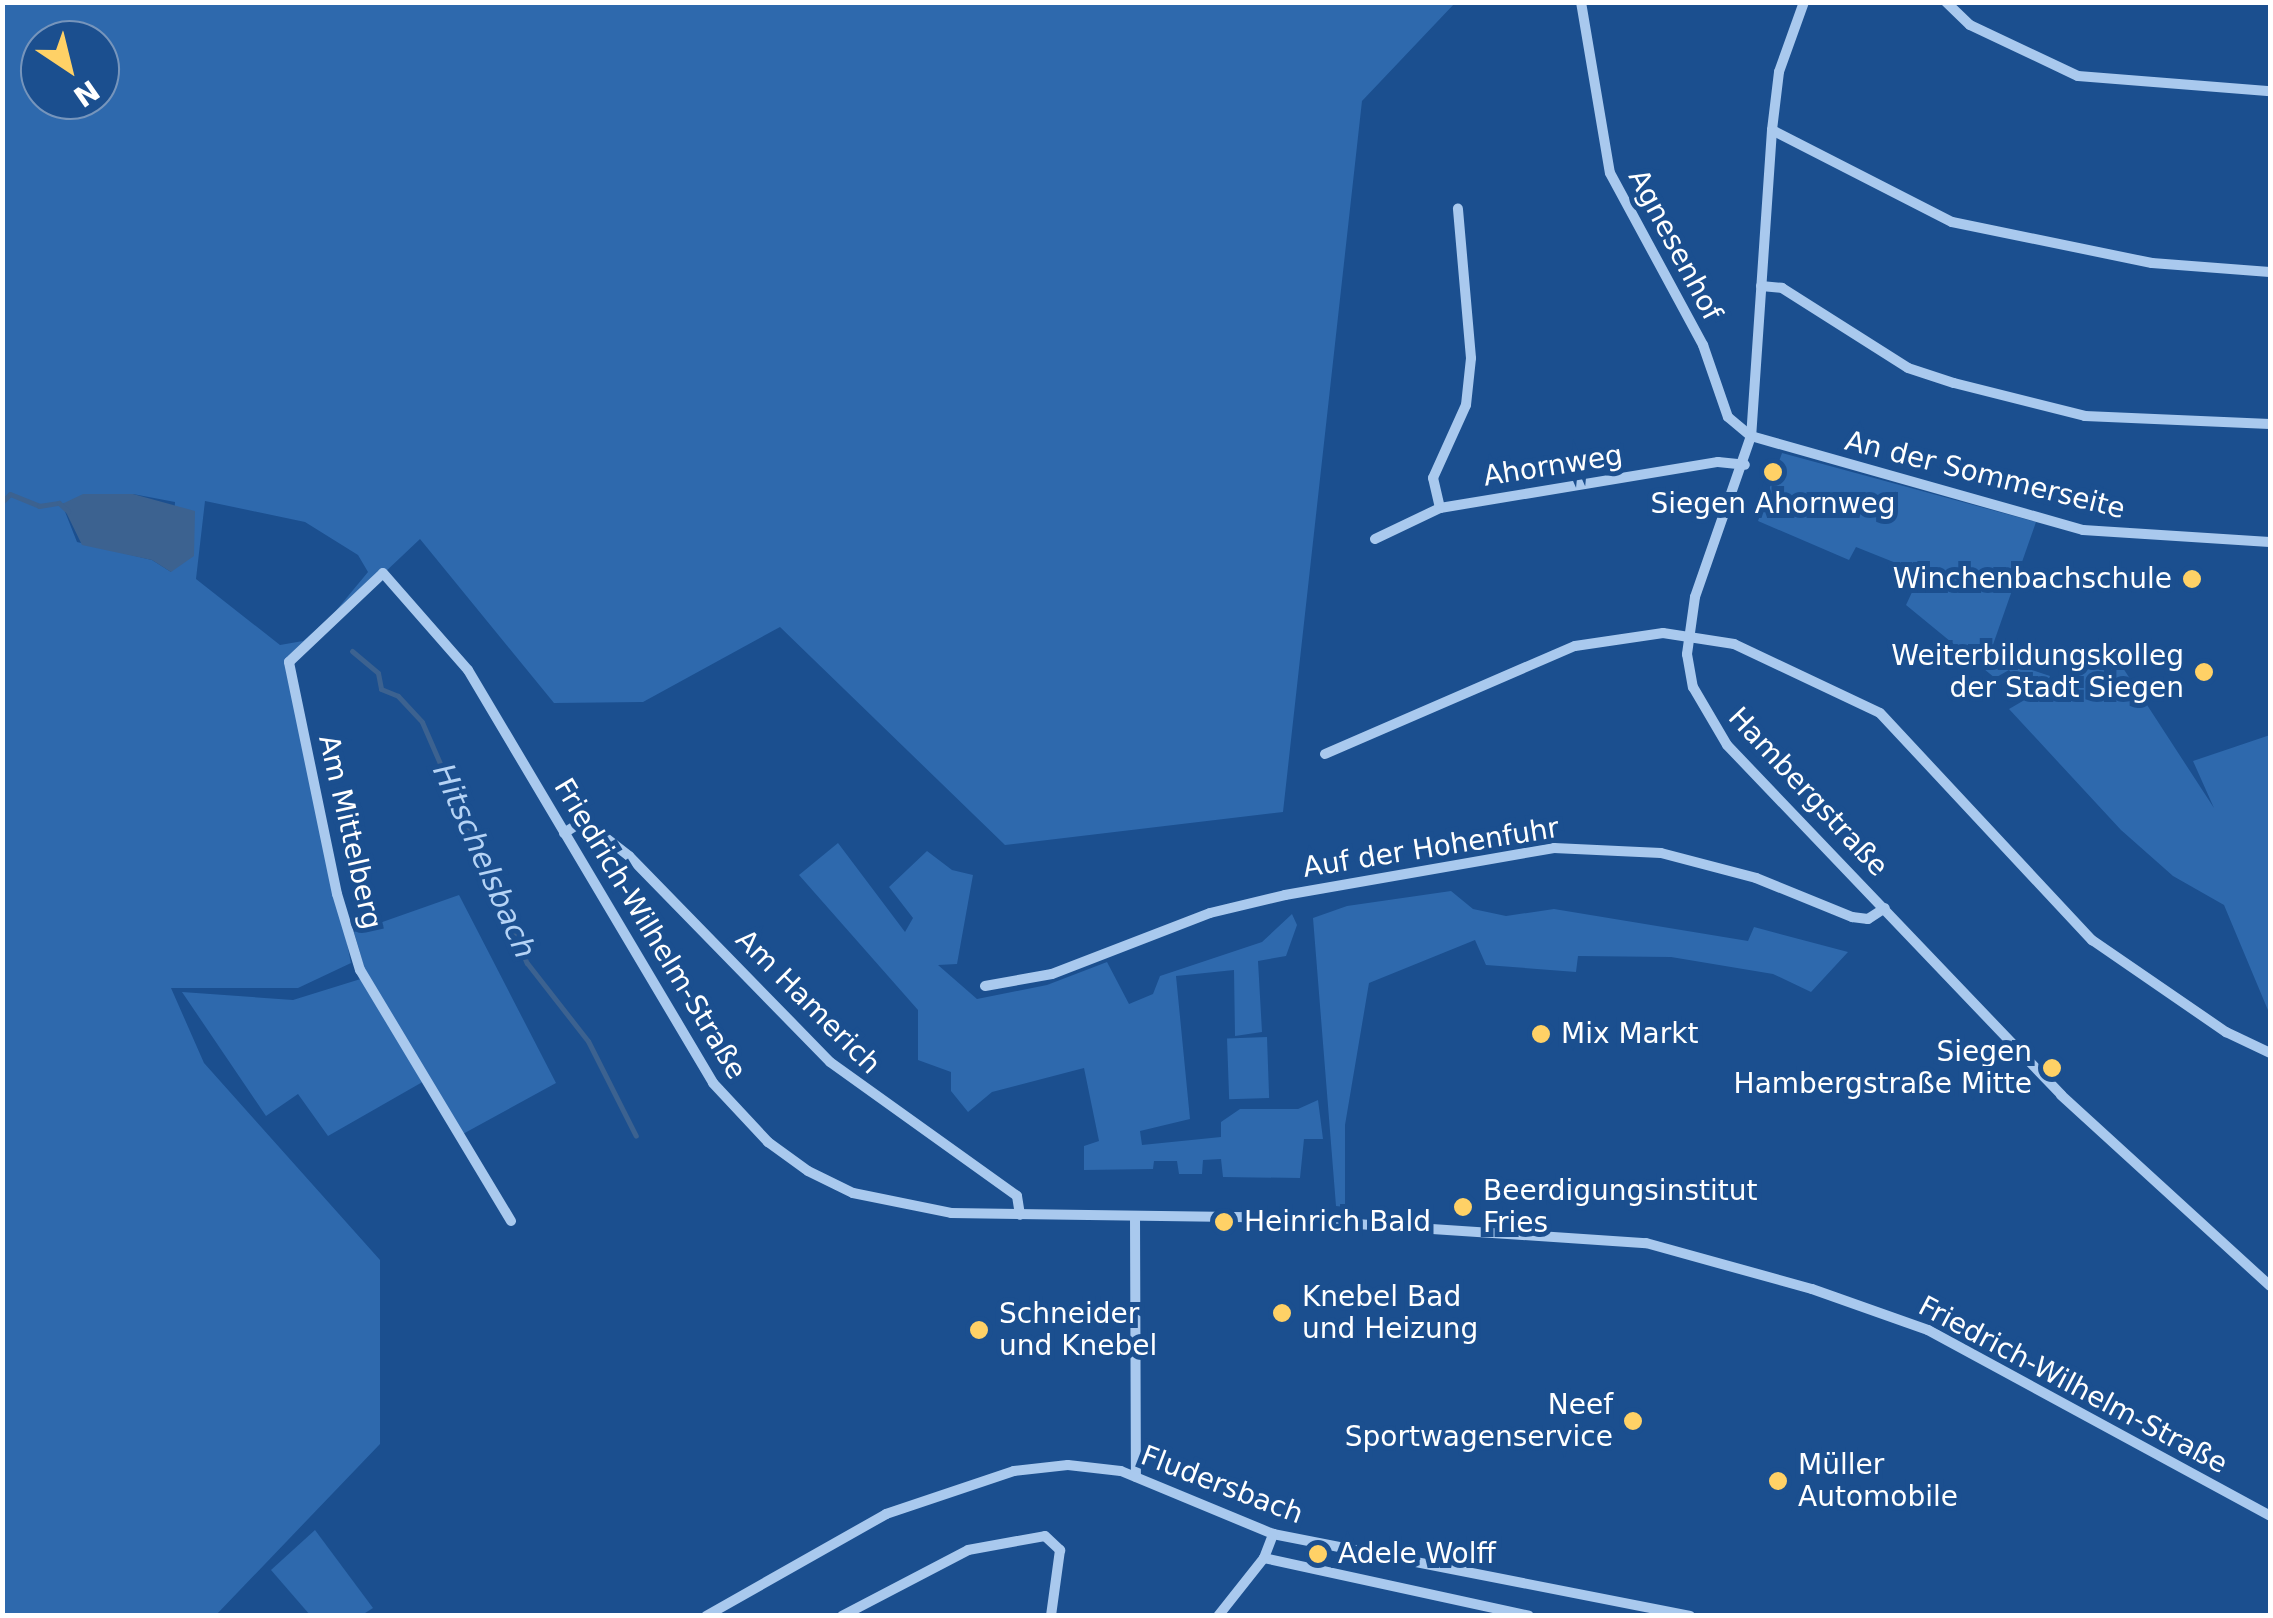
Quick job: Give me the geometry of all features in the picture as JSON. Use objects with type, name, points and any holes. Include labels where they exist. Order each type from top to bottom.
[{"type":"street","name":"Agnesenhof","points":[[1581,2],[1610,173],[1703,344],[1728,417],[1751,436]]},
{"type":"street","name":"Hambergstraße","points":[[1804,2],[1779,72],[1751,436],[1687,636],[1688,669],[1712,725],[2061,1095],[2270,1286]]},
{"type":"street","points":[[1946,2],[1970,25],[2078,76],[2270,91]]},
{"type":"street","points":[[1772,130],[1952,222],[2152,263],[2270,272]]},
{"type":"street","points":[[1440,508],[1433,478],[1466,405],[1472,358],[1458,209]]},
{"type":"street","points":[[1761,286],[1782,288],[1908,368],[1954,384],[2085,416],[2270,424]]},
{"type":"street","name":"An der Sommerseite","points":[[1751,436],[2083,530],[2270,542]]},
{"type":"street","name":"Ahornweg","points":[[1375,539],[1440,508],[1718,462],[1745,464]]},
{"type":"street","name":"Friedrich-Wilhelm-Straße","points":[[383,572],[468,670],[713,1083],[768,1142],[853,1192],[951,1213],[1252,1217],[1646,1243],[1812,1289],[1928,1330],[2270,1516]]},
{"type":"street","name":"Am Mittelberg","points":[[383,572],[289,662],[337,894],[360,970],[511,1221]]},
{"type":"street","points":[[1325,754],[1556,651],[1622,636],[1687,636],[1734,644],[1880,713],[2092,940],[2226,1032],[2270,1053]]},
{"type":"street","name":"Am Hamerich","points":[[564,833],[593,828],[629,856],[830,1062],[1017,1196],[1020,1214]]},
{"type":"street","name":"Auf der Hohenfuhr","points":[[985,986],[1052,974],[1210,913],[1286,894],[1554,848],[1676,856],[1818,899],[1852,917],[1868,919],[1885,908]]},
{"type":"street","points":[[1135,1216],[1136,1477]]},
{"type":"street","name":"Fludersbach","points":[[706,1616],[886,1514],[1014,1470],[1068,1465],[1136,1477],[1273,1534],[1690,1616]]},
{"type":"street","points":[[1218,1616],[1264,1558],[1273,1534]]},
{"type":"street","points":[[842,1616],[968,1550],[1045,1536],[1060,1550],[1050,1616]]},
{"type":"street","name":"Fludersbach","points":[[1264,1558],[1528,1616]]},
{"type":"shaded area","points":[[3,3],[1455,3],[1362,101],[1283,812],[1005,845],[780,627],[643,702],[554,703],[420,539],[290,662],[351,963],[298,988],[171,988],[204,1063],[380,1260],[380,1444],[216,1615],[3,1616]],"holes":[[[133,494],[175,502],[171,572],[152,560],[77,542],[62,504]],[[205,501],[305,522],[358,555],[368,572],[329,619],[303,641],[280,645],[196,579]]]},
{"type":"shaded area","points":[[1782,453],[2036,522],[1989,656],[2050,676],[2046,687],[2110,648],[2214,808],[2193,761],[2270,735],[2270,1015],[2224,905],[2173,876],[2121,830],[2009,709],[2028,698],[2009,670],[1995,678],[1906,605],[1921,573],[1856,547],[1849,560],[1758,521]]},
{"type":"shaded area","points":[[83,494],[133,494],[195,511],[194,556],[171,572],[152,560],[82,545],[62,504]]},
{"type":"shaded area","points":[[838,843],[905,932],[913,918],[889,887],[927,851],[952,870],[973,875],[957,964],[938,965],[977,999],[1047,985],[1107,962],[1129,1004],[1153,994],[1160,976],[1262,942],[1292,914],[1297,925],[1286,956],[1258,961],[1262,1032],[1235,1036],[1234,970],[1176,976],[1190,1119],[1140,1131],[1142,1145],[1221,1137],[1221,1122],[1240,1109],[1298,1109],[1318,1100],[1323,1139],[1304,1139],[1300,1178],[1223,1177],[1221,1159],[1203,1160],[1202,1174],[1179,1174],[1177,1161],[1154,1161],[1153,1169],[1084,1170],[1084,1146],[1099,1141],[1084,1068],[992,1092],[968,1112],[951,1091],[951,1072],[918,1060],[918,1010],[799,875]]},
{"type":"shaded area","points":[[1451,891],[1473,909],[1506,916],[1554,909],[1748,941],[1754,927],[1848,952],[1811,992],[1773,974],[1671,957],[1578,956],[1576,972],[1486,965],[1475,940],[1369,983],[1345,1125],[1345,1207],[1336,1206],[1313,918],[1347,906]]},
{"type":"shaded area","points":[[459,895],[556,1083],[461,1135],[426,1080],[328,1136],[298,1094],[266,1116],[182,992],[293,1000],[367,977],[354,932]]},
{"type":"shaded area","points":[[1267,1037],[1269,1098],[1229,1099],[1227,1038]]},
{"type":"shaded area","points":[[315,1530],[373,1608],[362,1615],[310,1615],[271,1570]]},
{"type":"waterway","name":"Hitschelsbach","points":[[2,502],[10,494],[39,506],[59,503],[68,511]]},
{"type":"waterway","name":"Hitschelsbach","points":[[352,651],[378,673],[381,689],[398,696],[422,722],[527,963],[588,1041],[636,1136]]},
{"type":"place","name":"Siegen Ahornweg","points":[[1773,472]]},
{"type":"place","name":"Winchenbachschule","points":[[2192,579]]},
{"type":"place","name":"Weiterbildungskolleg der Stadt Siegen","points":[[2204,672]]},
{"type":"place","name":"Mix Markt","points":[[1541,1034]]},
{"type":"place","name":"Siegen Hambergstraße Mitte","points":[[2052,1068]]},
{"type":"place","name":"Beerdigungsinstitut Fries","points":[[1463,1207]]},
{"type":"place","name":"Heinrich Bald","points":[[1224,1222]]},
{"type":"place","name":"Knebel Bad und Heizung","points":[[1282,1313]]},
{"type":"place","name":"Schneider und Knebel","points":[[979,1330]]},
{"type":"place","name":"Neef Sportwagenservice","points":[[1633,1421]]},
{"type":"place","name":"Müller Automobile","points":[[1778,1481]]},
{"type":"place","name":"Adele Wolff","points":[[1318,1554]]}]
